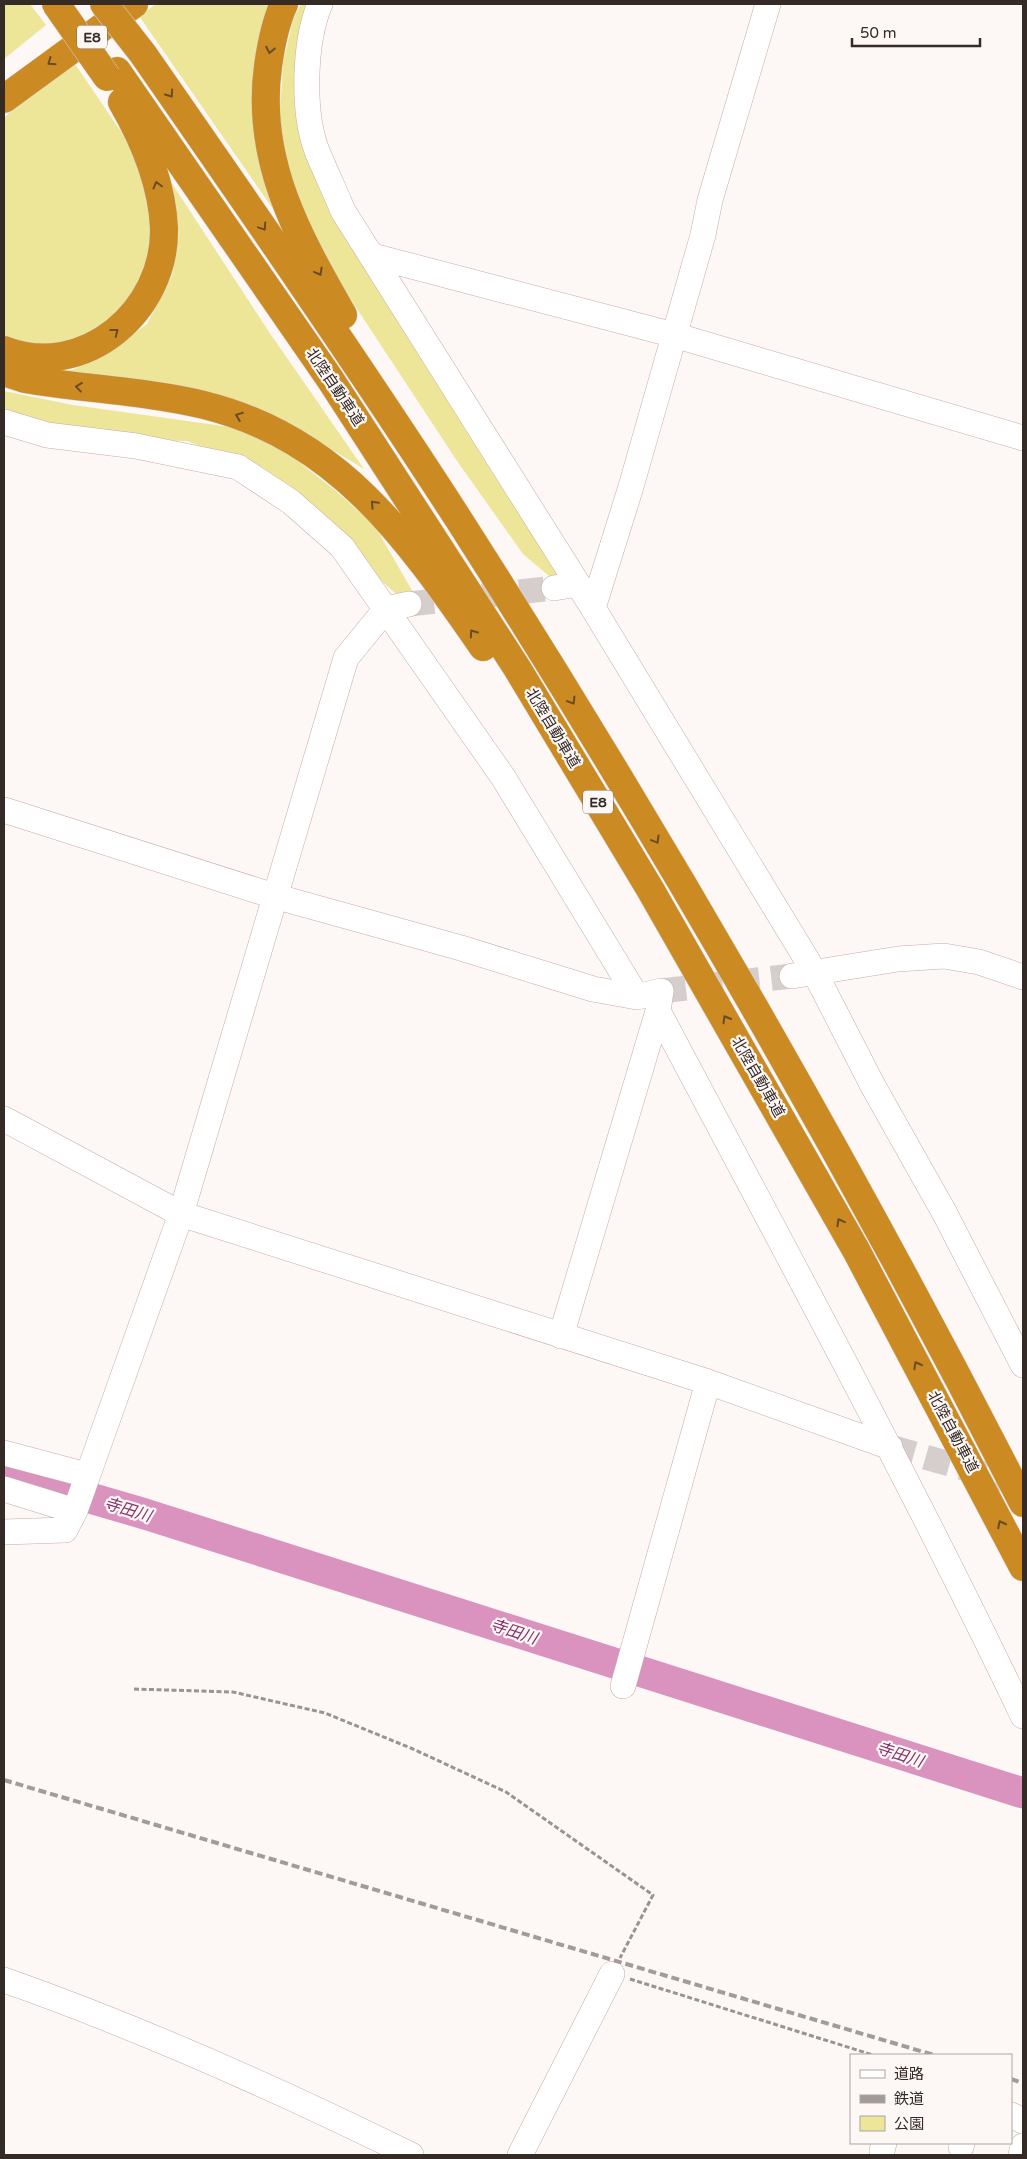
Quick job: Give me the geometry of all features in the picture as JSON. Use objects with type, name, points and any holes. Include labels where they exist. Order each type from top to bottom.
[{"type":"highway","points":[[4,350],[14,354],[42,358],[70,354],[96,345],[120,329],[132,315],[152,283],[162,255],[164,228],[160,198],[144,144],[112,74],[56,4]]},
{"type":"highway","name":"北陸自動車道","points":[[67,4],[112,74],[232,234],[427,525],[517,668],[650,889],[856,1250],[1023,1567]]},
{"type":"highway","points":[[4,76],[103,4]]},
{"type":"highway","name":"北陸自動車道","points":[[103,4],[142,54],[355,361],[553,669],[673,868],[881,1231],[1023,1503]]},
{"type":"highway","points":[[4,99],[134,4]]},
{"type":"highway","points":[[284,4],[270,49],[265,93],[265,118],[270,155],[282,194],[300,238],[333,298],[525,614],[553,669]]},
{"type":"highway","points":[[4,372],[25,380],[176,400],[234,414],[265,427],[295,443],[352,483],[407,542],[440,586],[650,889]]},
{"type":"street","points":[[320,4],[316,14],[309,61],[307,102],[316,149],[343,211],[593,608],[803,975],[873,1086],[944,1212],[1023,1364]]},
{"type":"street","points":[[593,608],[674,335],[768,4]]},
{"type":"street","points":[[373,256],[674,335],[1023,438]]},
{"type":"street","points":[[4,422],[47,435],[136,446],[238,467],[291,502],[342,547],[398,607],[637,997]]},
{"type":"street","points":[[554,588],[578,584]]},
{"type":"street","points":[[4,1532],[65,1530],[75,1511],[181,1214],[346,658],[398,607]]},
{"type":"street","points":[[4,810],[274,896],[461,948],[593,989],[637,997],[661,991],[658,1012],[560,1336]]},
{"type":"street","points":[[803,975],[898,959],[944,956],[979,962],[1023,977]]},
{"type":"street","points":[[658,1012],[890,1447],[954,1572],[1023,1716]]},
{"type":"street","points":[[4,1119],[181,1214],[708,1382],[890,1447]]},
{"type":"street","points":[[623,1686],[708,1382]]},
{"type":"street","points":[[4,1453],[87,1475]]},
{"type":"street","points":[[4,1489],[75,1511]]},
{"type":"street","points":[[520,2155],[612,1974]]},
{"type":"street","points":[[4,1980],[90,2010],[296,2100],[411,2155]]},
{"type":"street","points":[[1020,2155],[1023,2146]]},
{"type":"path","points":[[134,1689],[233,1692],[325,1713],[414,1749],[506,1792],[653,1895],[612,1974],[870,2054]]},
{"type":"green space","points":[[4,4],[30,4],[46,25],[4,59]]},
{"type":"green space","points":[[156,4],[274,4],[260,161],[273,209],[139,16]]},
{"type":"green space","points":[[301,4],[323,4],[300,118],[566,573],[555,581],[523,554],[457,461],[344,289],[301,209],[287,168],[280,113],[283,63],[293,20]]},
{"type":"green space","points":[[73,61],[132,148],[151,199],[155,253],[116,321],[52,349],[4,338],[4,118],[33,91]]},
{"type":"green space","points":[[171,182],[269,332],[364,469],[301,431],[35,373],[72,370],[105,355],[147,324],[172,276],[179,235]]},
{"type":"green space","points":[[4,391],[73,405],[230,427],[265,440],[299,462],[337,492],[375,526],[414,594],[400,597],[245,464],[187,441],[122,440],[4,420]]},
{"type":"waterway","name":"寺田川","points":[[4,1473],[145,1514],[1023,1793]]},
{"type":"tunnel","points":[[409,604],[554,588]]},
{"type":"tunnel","points":[[661,991],[792,976]]},
{"type":"tunnel","points":[[890,1447],[1023,1485]]},
{"type":"railway","points":[[4,1780],[931,2054]]},
{"type":"railway","points":[[1012,2079],[1023,2083]]}]
